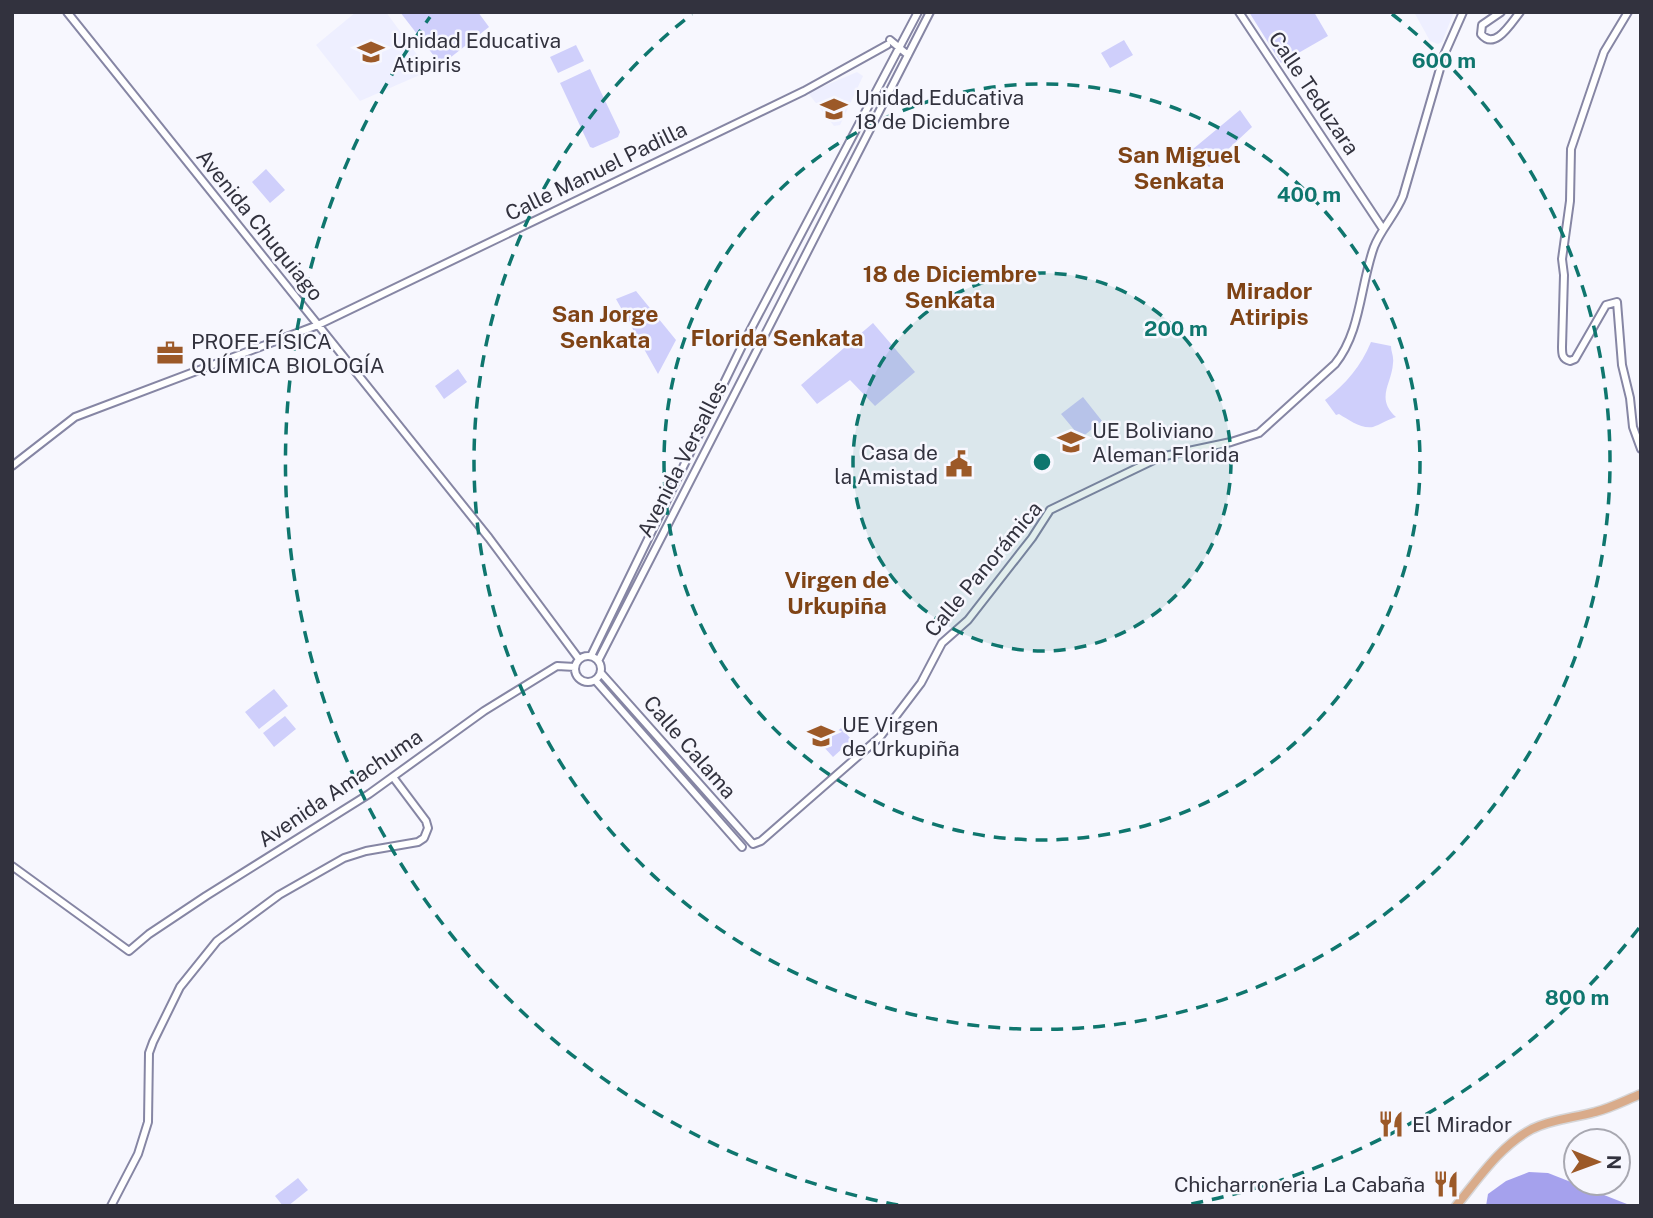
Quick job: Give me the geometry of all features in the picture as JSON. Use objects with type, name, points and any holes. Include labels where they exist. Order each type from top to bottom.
[{"type":"main road","points":[[1456,1206],[1493,1160],[1514,1140],[1532,1129],[1547,1122],[1599,1111],[1641,1094]]},
{"type":"street","name":"Avenida Chuquiago","points":[[67,12],[481,528],[579,659]]},
{"type":"street","name":"Avenida Versalles","points":[[591,656],[743,344],[918,12]]},
{"type":"street","name":"Avenida Versalles","points":[[598,661],[930,12]]},
{"type":"street","name":"Calle Teduzara","points":[[1239,12],[1383,229]]},
{"type":"street","name":"Calle Panorámica","points":[[753,844],[761,841],[880,737],[921,683],[942,643],[968,621],[1032,538],[1050,510],[1160,457],[1231,442],[1259,432],[1335,364],[1351,339],[1366,272],[1383,229],[1398,209],[1403,196],[1444,55],[1463,12]]},
{"type":"street","points":[[1501,12],[1482,25],[1480,34],[1483,38],[1497,38],[1520,12]]},
{"type":"street","points":[[1628,12],[1604,52],[1571,149],[1570,201],[1562,259],[1562,356],[1570,361],[1575,359],[1606,305],[1617,302],[1622,365],[1630,398],[1633,427],[1641,449]]},
{"type":"street","name":"Calle Manuel Padilla","points":[[12,466],[75,417],[318,325],[804,92],[889,43],[900,48]]},
{"type":"street","points":[[900,48],[908,55]]},
{"type":"street","points":[[591,656],[598,661],[601,673],[596,680],[587,683],[579,679],[575,667],[579,659],[591,656]]},
{"type":"street","name":"Avenida Amachuma","points":[[12,866],[129,951],[206,896],[393,777],[484,711],[556,666],[575,667]]},
{"type":"street","name":"Calle Calama","points":[[601,673],[753,844]]},
{"type":"street","points":[[596,680],[742,847]]},
{"type":"street","points":[[111,1206],[142,1144],[148,1122],[149,1053],[180,987],[217,941],[279,895],[310,876],[344,858],[366,851],[418,842],[424,838],[428,828],[426,821],[393,777]]},
{"type":"shaded area","points":[[356,12],[386,12],[429,71],[360,101],[316,45]]},
{"type":"shaded area","points":[[400,12],[478,12],[489,27],[441,65]]},
{"type":"shaded area","points":[[1249,12],[1314,12],[1328,36],[1281,63]]},
{"type":"shaded area","points":[[1414,12],[1454,12],[1442,42],[1438,44],[1430,41]]},
{"type":"shaded area","points":[[1124,40],[1133,55],[1110,68],[1101,53]]},
{"type":"shaded area","points":[[576,45],[584,61],[558,73],[550,57]]},
{"type":"shaded area","points":[[590,69],[620,132],[618,137],[593,148],[590,147],[560,83]]},
{"type":"shaded area","name":"Unidad Educativa 18 de Diciembre","points":[[857,72],[863,76],[840,125],[834,126],[808,93]]},
{"type":"shaded area","points":[[1240,110],[1252,127],[1209,167],[1193,149]]},
{"type":"shaded area","points":[[266,169],[285,190],[270,203],[252,182]]},
{"type":"shaded area","points":[[636,291],[676,340],[658,374],[616,299]]},
{"type":"shaded area","points":[[873,323],[915,372],[875,406],[850,380],[817,404],[801,385]]},
{"type":"shaded area","points":[[1371,342],[1391,346],[1393,363],[1386,397],[1390,410],[1396,417],[1373,427],[1364,427],[1339,414],[1336,415],[1325,400],[1352,374]]},
{"type":"shaded area","points":[[458,369],[467,382],[444,399],[435,386]]},
{"type":"shaded area","points":[[1083,397],[1102,421],[1081,438],[1061,414]]},
{"type":"shaded area","points":[[274,689],[288,706],[259,729],[245,712]]},
{"type":"shaded area","points":[[285,716],[296,729],[274,747],[263,733]]},
{"type":"shaded area","points":[[841,728],[852,740],[833,757],[822,745]]},
{"type":"shaded area","points":[[1529,1172],[1548,1173],[1562,1178],[1562,1197],[1609,1197],[1632,1206],[1486,1206],[1488,1194],[1506,1181]]},
{"type":"shaded area","points":[[298,1178],[308,1190],[288,1206],[283,1206],[275,1196]]},
{"type":"place","name":"Unidad Educativa Atipiris","points":[[371,52]]},
{"type":"place","name":"Unidad Educativa 18 de Diciembre","points":[[834,109]]},
{"type":"place","name":"PROFE FÍSICA QUÍMICA BIOLOGÍA","points":[[170,353]]},
{"type":"place","name":"UE Boliviano Aleman Florida","points":[[1071,442]]},
{"type":"place","name":"Casa de la Amistad","points":[[959,464]]},
{"type":"place","name":"UE Virgen de Urkupiña","points":[[821,736]]},
{"type":"place","name":"El Mirador","points":[[1391,1124]]},
{"type":"place","name":"Chicharroneria La Cabaña","points":[[1446,1184]]},
{"type":"district","name":"San Miguel Senkata","points":[[1179,167]]},
{"type":"district","name":"18 de Diciembre Senkata","points":[[950,286]]},
{"type":"district","name":"Mirador Atiripis","points":[[1269,303]]},
{"type":"district","name":"San Jorge Senkata","points":[[605,326]]},
{"type":"district","name":"Florida Senkata","points":[[777,337]]},
{"type":"district","name":"Virgen de Urkupiña","points":[[837,592]]}]
